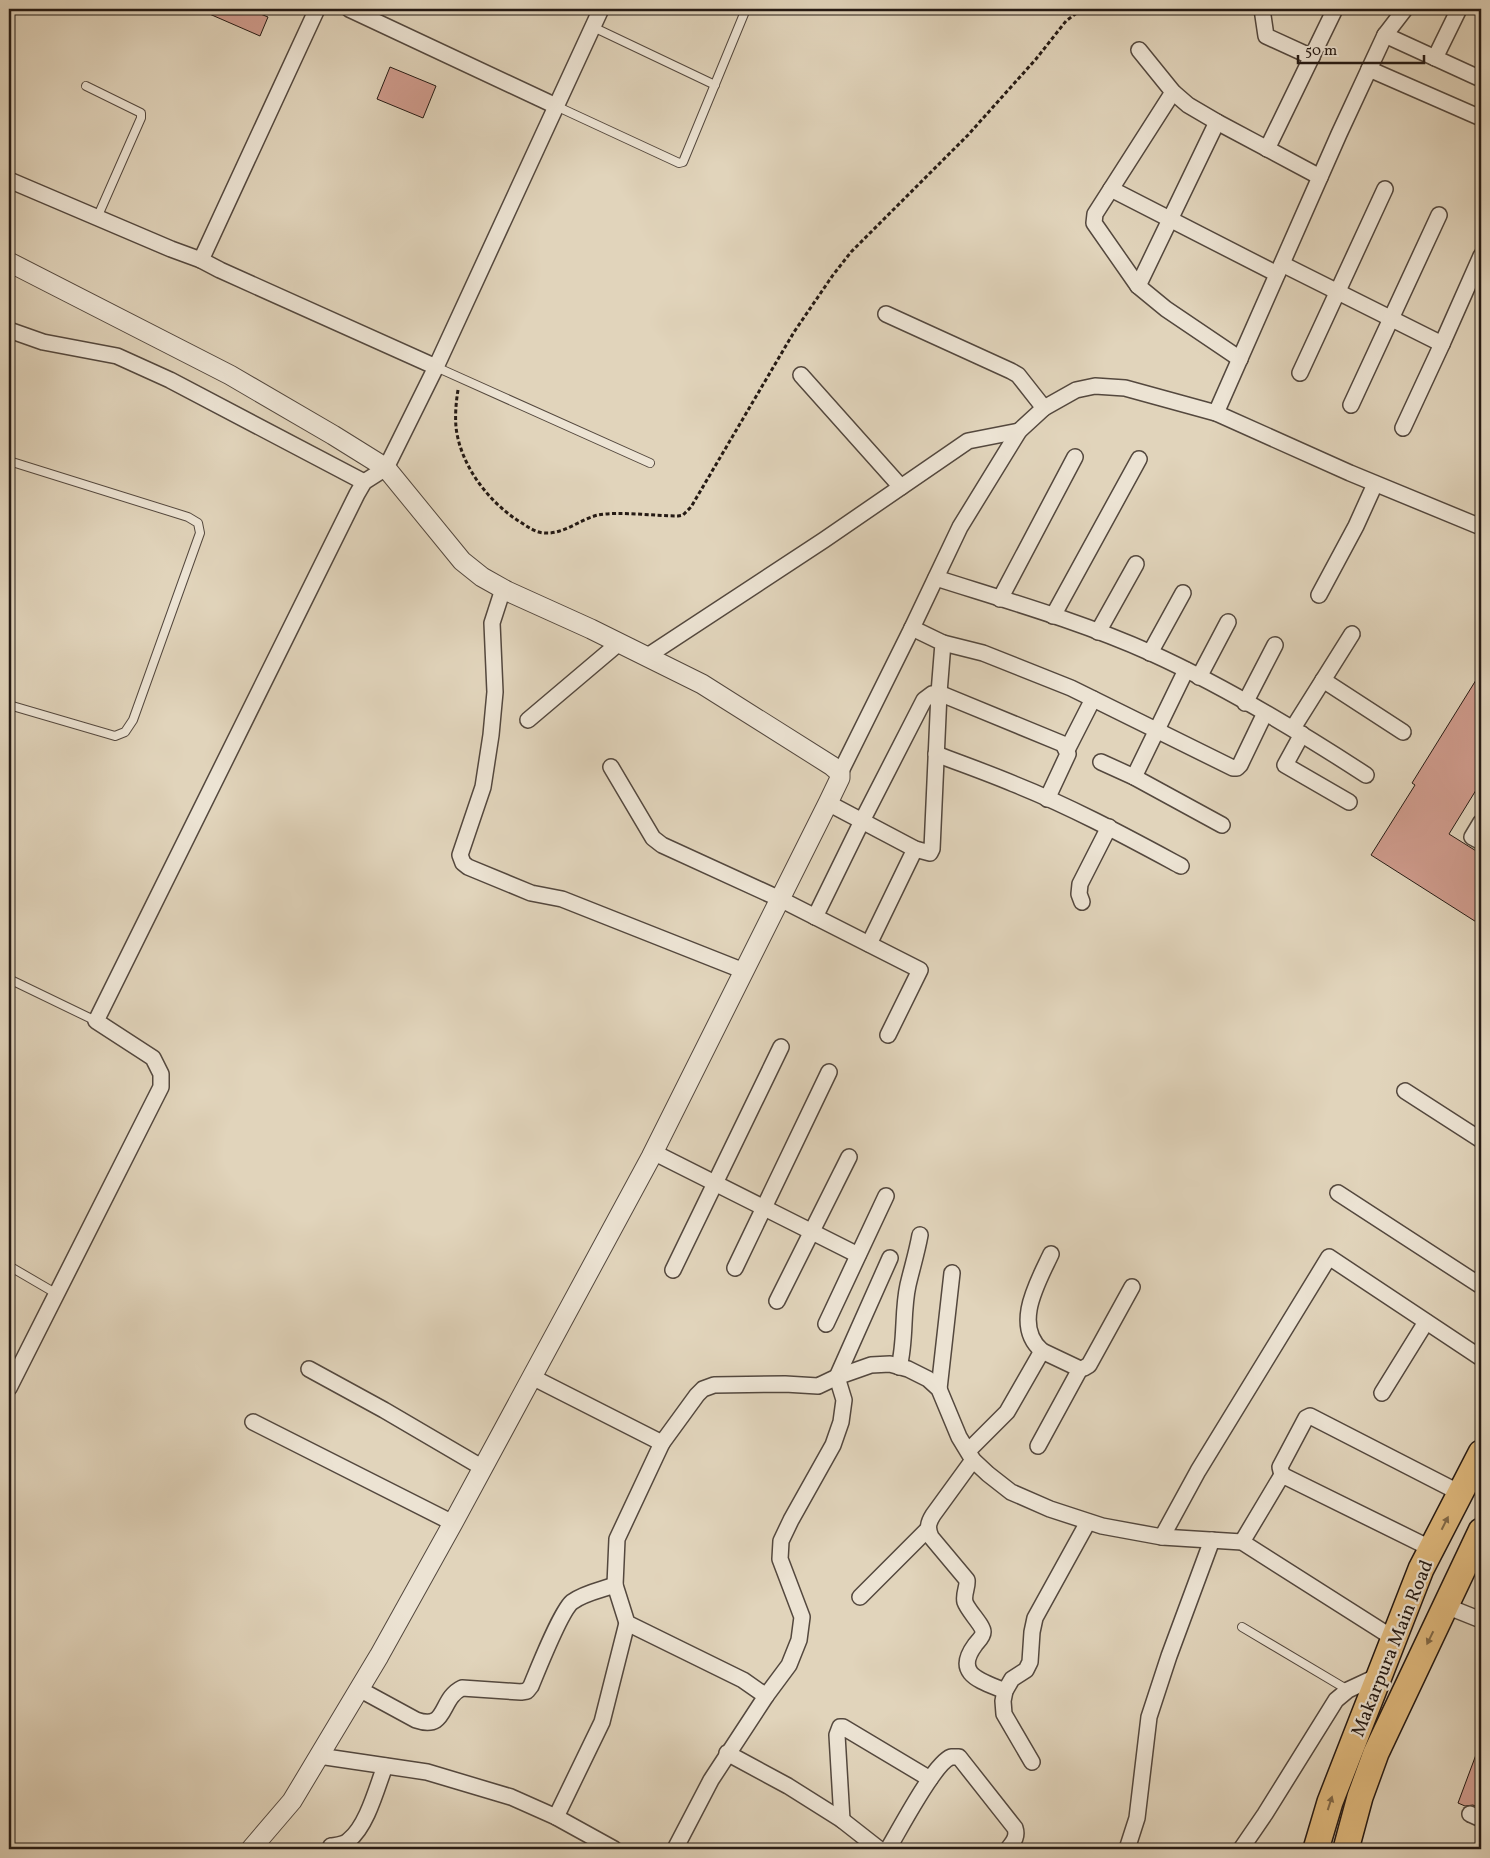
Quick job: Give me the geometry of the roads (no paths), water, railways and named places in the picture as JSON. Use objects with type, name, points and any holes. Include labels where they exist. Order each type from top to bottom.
[{"type":"highway","name":"Makarpura Main Road","points":[[1316,1849],[1330,1802],[1421,1569],[1481,1453]]},
{"type":"highway","name":"Makarpura Main Road","points":[[1346,1849],[1360,1797],[1376,1753],[1481,1531]]},
{"type":"street","points":[[200,260],[317,9]]},
{"type":"street","points":[[349,9],[556,106]]},
{"type":"street","points":[[9,1388],[161,1087],[161,1074],[153,1058],[96,1021],[364,482],[386,468],[436,367],[602,9]]},
{"type":"street","points":[[1262,9],[1266,36],[1312,57]]},
{"type":"street","points":[[1268,150],[1334,9]]},
{"type":"street","points":[[1216,413],[1369,69],[1385,35],[1405,9]]},
{"type":"street","points":[[1435,58],[1459,9]]},
{"type":"street","points":[[1385,35],[1481,79]]},
{"type":"street","points":[[1139,50],[1173,92],[1188,104],[1217,122],[1320,177]]},
{"type":"street","points":[[1369,69],[1481,118]]},
{"type":"street","points":[[1173,92],[1095,214],[1094,223],[1138,286],[1166,309],[1240,359]]},
{"type":"street","points":[[1138,286],[1217,122]]},
{"type":"street","points":[[9,180],[200,260],[436,367]]},
{"type":"street","points":[[1111,188],[1170,219],[1279,269],[1337,292],[1442,344]]},
{"type":"street","points":[[1300,373],[1385,190]]},
{"type":"street","points":[[1351,405],[1439,216]]},
{"type":"street","points":[[1403,428],[1481,256]]},
{"type":"street","points":[[9,262],[230,375],[333,434],[386,468],[462,561],[482,577],[503,589],[702,684],[832,766],[840,773]]},
{"type":"street","points":[[886,314],[1018,375],[1044,408]]},
{"type":"street","points":[[9,330],[43,342],[118,356],[170,380],[364,482]]},
{"type":"street","points":[[801,375],[901,487]]},
{"type":"street","points":[[251,1849],[292,1801],[359,1690],[483,1468],[653,1152],[828,803],[840,778],[840,773],[960,527],[1019,431],[1044,408],[1076,390],[1095,386],[1125,388],[1216,413],[1375,484],[1481,527]]},
{"type":"street","points":[[646,657],[968,441],[1019,431]]},
{"type":"street","points":[[1000,599],[1075,457]]},
{"type":"street","points":[[1052,616],[1139,459]]},
{"type":"street","points":[[1319,595],[1356,526],[1375,484]]},
{"type":"street","points":[[1098,632],[1136,564]]},
{"type":"street","points":[[936,578],[1098,632],[1150,653],[1193,673],[1297,731],[1366,775]]},
{"type":"street","points":[[503,589],[492,622],[495,692],[491,735],[483,787],[460,855],[463,863],[468,867],[531,893],[562,898],[744,971]]},
{"type":"street","points":[[1150,653],[1183,593]]},
{"type":"street","points":[[1134,777],[1157,730],[1228,622]]},
{"type":"street","points":[[912,628],[943,643],[984,653],[1071,688],[1232,768],[1237,768],[1240,765],[1265,713]]},
{"type":"street","points":[[1349,802],[1285,764],[1297,731],[1323,680],[1352,634]]},
{"type":"street","points":[[528,720],[619,643]]},
{"type":"street","points":[[828,803],[915,849],[930,853],[932,849],[943,643]]},
{"type":"street","points":[[1245,702],[1275,644]]},
{"type":"street","points":[[1323,680],[1403,732]]},
{"type":"street","points":[[815,917],[924,700],[932,694],[939,693],[1063,744],[1067,750]]},
{"type":"street","points":[[1047,799],[1068,754],[1067,750],[1093,699]]},
{"type":"street","points":[[936,754],[1015,784],[1109,827],[1181,866]]},
{"type":"street","points":[[1101,762],[1134,777],[1222,825]]},
{"type":"street","points":[[611,767],[654,838],[678,852],[780,899],[920,970],[888,1035]]},
{"type":"street","points":[[1481,822],[1472,837],[1481,842]]},
{"type":"street","points":[[1082,902],[1078,894],[1080,884],[1109,827]]},
{"type":"street","points":[[869,944],[915,849]]},
{"type":"street","points":[[673,1270],[781,1047]]},
{"type":"street","points":[[734,1268],[829,1072]]},
{"type":"street","points":[[1405,1091],[1481,1140]]},
{"type":"street","points":[[653,1152],[858,1255]]},
{"type":"street","points":[[777,1301],[848,1157]]},
{"type":"street","points":[[1338,1193],[1481,1286]]},
{"type":"street","points":[[826,1324],[886,1196]]},
{"type":"street","points":[[899,1367],[903,1354],[908,1286],[917,1256],[920,1236]]},
{"type":"street","points":[[1050,1254],[1028,1309],[1029,1329],[1036,1346],[1042,1352],[1080,1369]]},
{"type":"street","points":[[675,1849],[727,1753],[789,1664],[799,1640],[802,1617],[780,1559],[781,1541],[833,1445],[844,1400],[836,1377],[890,1258]]},
{"type":"street","points":[[1162,1537],[1198,1471],[1327,1258],[1332,1258],[1481,1358]]},
{"type":"street","points":[[939,1390],[952,1273]]},
{"type":"street","points":[[1038,1446],[1080,1369],[1089,1365],[1132,1287]]},
{"type":"street","points":[[1382,1393],[1426,1322]]},
{"type":"street","points":[[1005,1691],[978,1679],[969,1671],[966,1662],[968,1654],[983,1632],[964,1597],[968,1584],[967,1580],[931,1537],[928,1529],[933,1515],[971,1455],[1007,1412],[1042,1352]]},
{"type":"street","points":[[556,1817],[602,1722],[627,1623],[615,1586],[617,1539],[662,1443],[697,1394],[703,1389],[714,1385],[785,1384],[818,1386],[836,1377],[872,1365],[890,1364],[908,1369],[928,1379],[939,1390],[959,1437],[971,1455],[988,1474],[1011,1492],[1102,1526],[1162,1537],[1242,1542],[1393,1638]]},
{"type":"street","points":[[309,1369],[483,1468]]},
{"type":"street","points":[[532,1376],[662,1443]]},
{"type":"street","points":[[1242,1542],[1282,1475],[1280,1467],[1306,1418],[1310,1416],[1460,1494]]},
{"type":"street","points":[[253,1422],[453,1523]]},
{"type":"street","points":[[1282,1475],[1432,1549]]},
{"type":"street","points":[[1032,1762],[1004,1714],[1005,1691],[1012,1679],[1026,1670],[1030,1662],[1035,1618],[1088,1522]]},
{"type":"street","points":[[860,1597],[928,1529]]},
{"type":"street","points":[[1127,1849],[1137,1818],[1149,1717],[1169,1656],[1212,1540]]},
{"type":"street","points":[[359,1690],[416,1720],[426,1723],[434,1723],[455,1692],[462,1688],[527,1691],[531,1686],[562,1615],[570,1603],[582,1596],[615,1586]]},
{"type":"street","points":[[1446,1606],[1481,1620]]},
{"type":"street","points":[[627,1623],[743,1680],[766,1696]]},
{"type":"street","points":[[1241,1849],[1336,1700],[1348,1690],[1378,1676]]},
{"type":"street","points":[[842,1820],[837,1735],[840,1727],[843,1727],[930,1779]]},
{"type":"street","points":[[727,1753],[788,1786],[842,1820],[879,1849]]},
{"type":"street","points":[[319,1756],[427,1772],[512,1797],[556,1817],[593,1844],[614,1849]]},
{"type":"street","points":[[888,1849],[930,1779],[943,1763],[952,1757],[959,1758],[1015,1828],[1017,1833],[1008,1849]]},
{"type":"street","points":[[331,1846],[342,1845],[350,1840],[360,1827],[385,1766]]},
{"type":"lane","points":[[556,106],[679,163],[683,162],[746,9]]},
{"type":"lane","points":[[593,27],[715,85]]},
{"type":"lane","points":[[86,86],[141,113],[141,118],[97,218]]},
{"type":"lane","points":[[436,367],[650,463]]},
{"type":"lane","points":[[9,461],[188,517],[198,523],[200,534],[133,720],[125,732],[114,736],[9,705]]},
{"type":"lane","points":[[9,978],[96,1021]]},
{"type":"lane","points":[[9,1266],[57,1294]]},
{"type":"lane","points":[[1242,1627],[1348,1690]]}]
